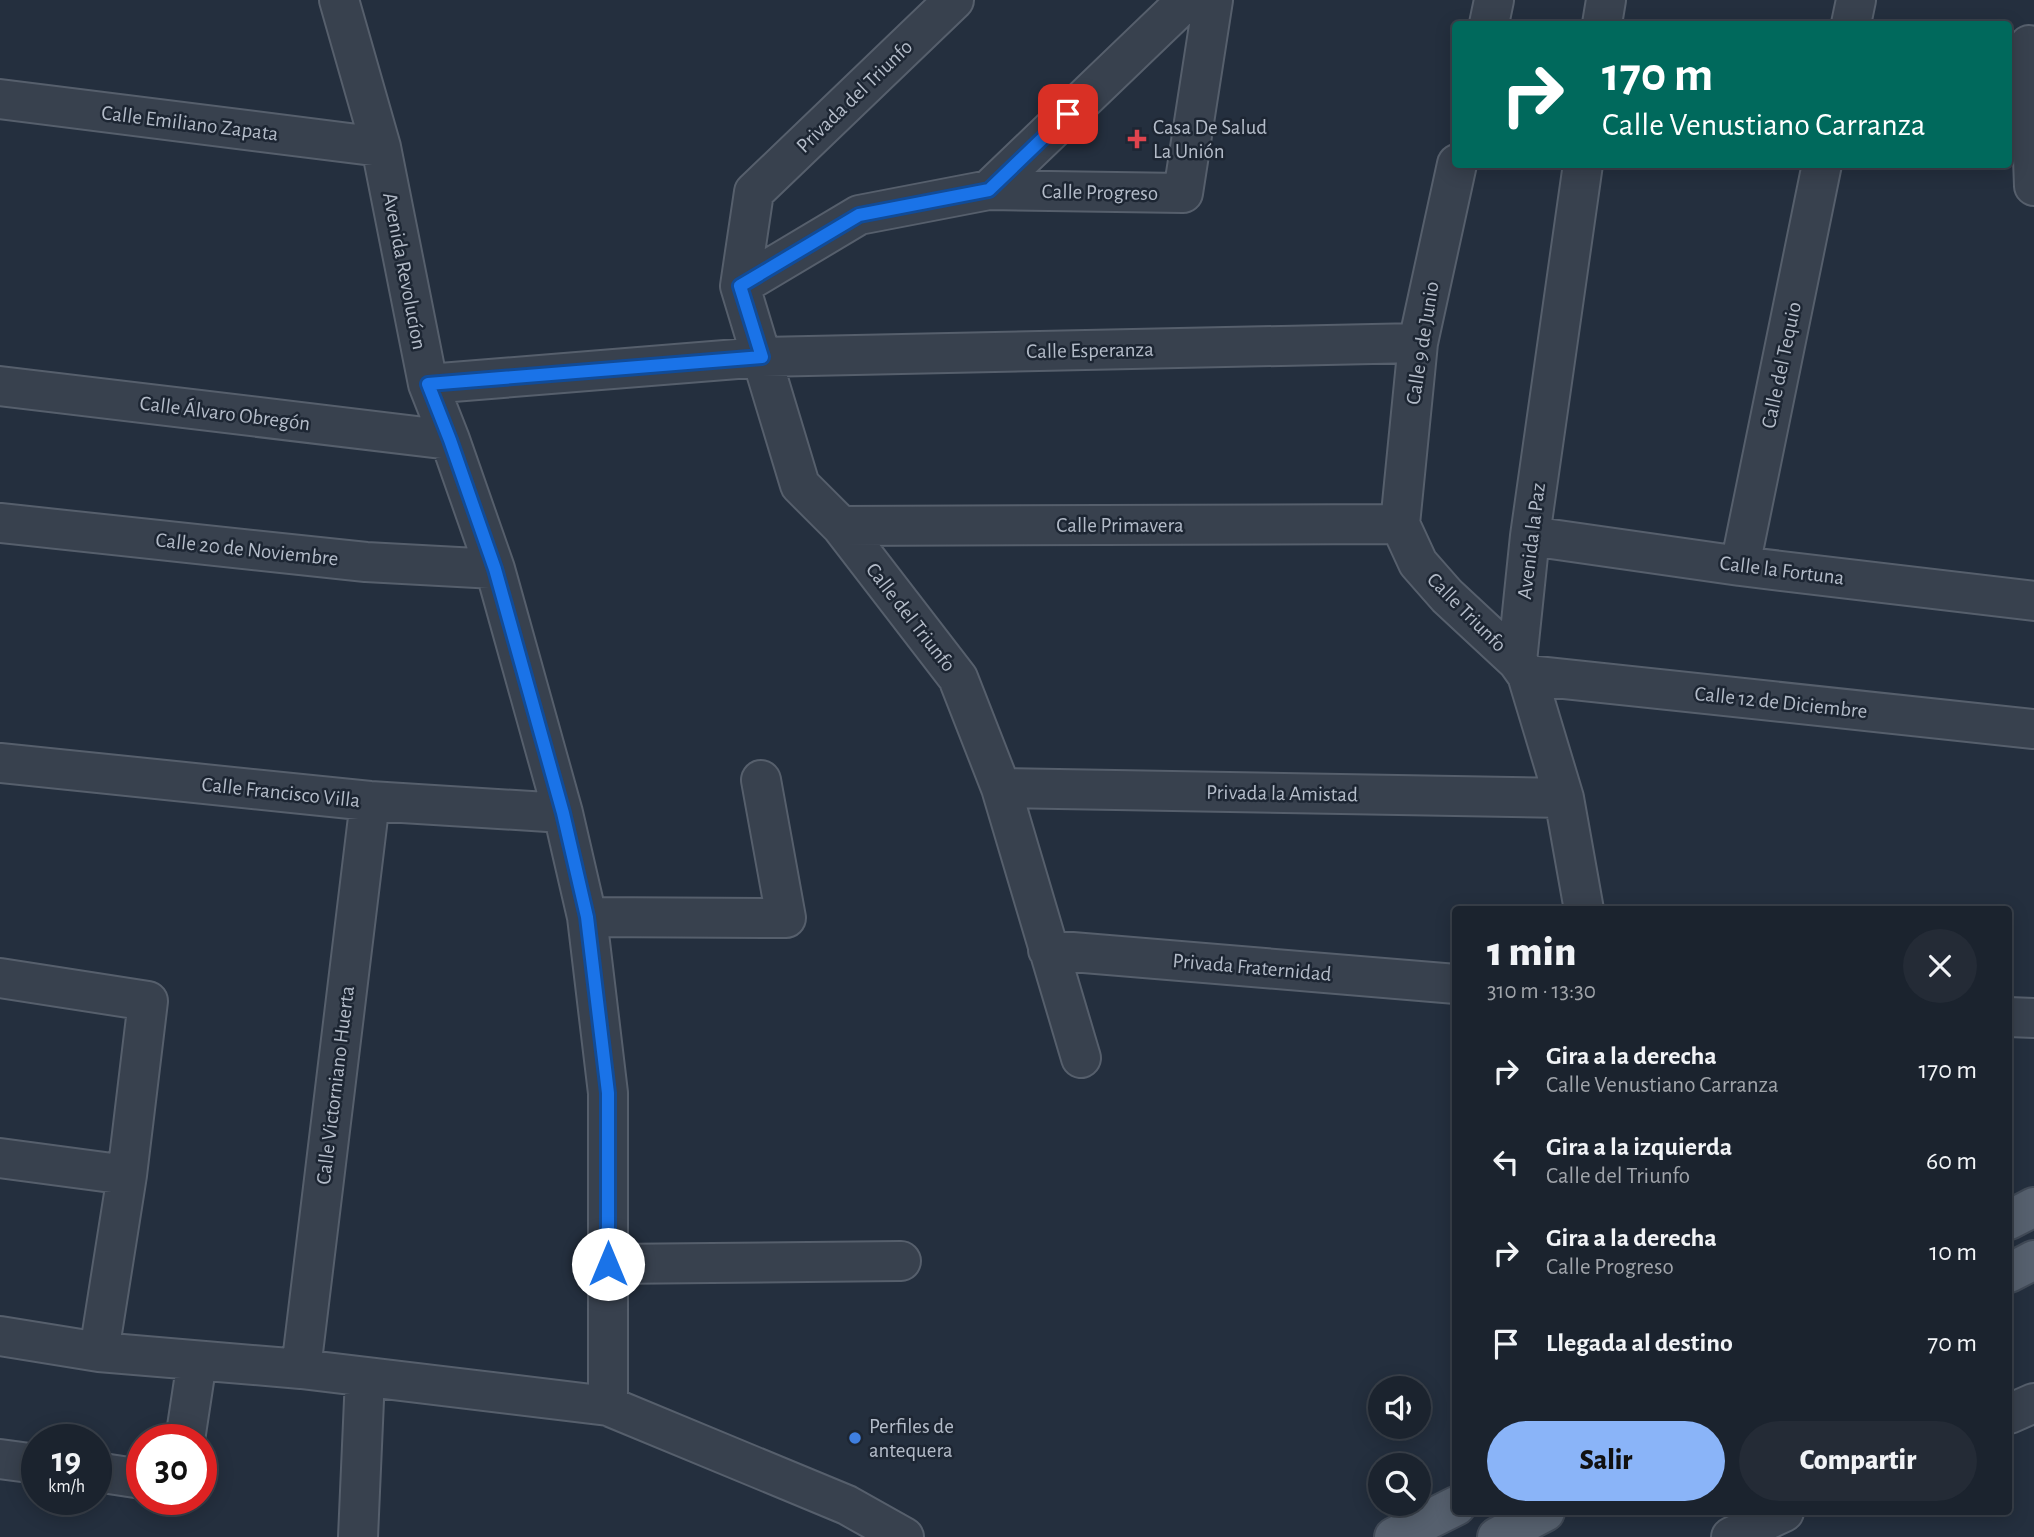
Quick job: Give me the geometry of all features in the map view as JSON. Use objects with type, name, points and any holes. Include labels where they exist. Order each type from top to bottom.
[{"type":"main road","points":[[2012,1218],[2034,1207]]},
{"type":"main road","points":[[2012,1271],[2034,1260]]},
{"type":"main road","points":[[1394,1537],[1452,1508]]},
{"type":"main road","points":[[1497,1537],[1539,1515]]},
{"type":"street","name":"Avenida Revolucíon","points":[[339,0],[381,147],[428,384],[495,569],[563,813],[587,917],[608,1093],[608,1406]]},
{"type":"street","name":"Privada del Triunfo","points":[[754,192],[954,0]]},
{"type":"street","name":"Calle Progreso","points":[[989,190],[1187,0]]},
{"type":"street","name":"Calle Progreso","points":[[740,286],[859,215],[989,190],[1183,193],[1213,0]]},
{"type":"street","points":[[1490,21],[1494,0]]},
{"type":"street","points":[[1602,21],[1606,0]]},
{"type":"street","points":[[1852,21],[1856,0]]},
{"type":"street","points":[[2029,45],[2034,186]]},
{"type":"street","name":"Calle Emiliano Zapata","points":[[0,99],[381,147]]},
{"type":"street","name":"Calle 9 de Junio","points":[[1400,524],[1418,343],[1456,168]]},
{"type":"street","name":"Avenida la Paz","points":[[1582,168],[1530,536],[1522,668],[1564,798],[1583,906]]},
{"type":"street","name":"Calle del Tequio","points":[[1740,566],[1821,168]]},
{"type":"street","name":"Calle del Triunfo","points":[[754,192],[740,286],[800,485],[841,526],[958,678],[1001,788],[1081,1058]]},
{"type":"street","name":"Calle Esperanza","points":[[428,384],[762,357],[1418,343]]},
{"type":"street","name":"Calle Álvaro Obregón","points":[[0,386],[450,440]]},
{"type":"street","name":"Calle 20 de Noviembre","points":[[0,523],[366,562],[495,569]]},
{"type":"street","name":"Calle Primavera","points":[[841,526],[1400,524]]},
{"type":"street","name":"Calle Triunfo","points":[[1400,524],[1418,563],[1447,596],[1522,668]]},
{"type":"street","name":"Calle la Fortuna","points":[[1530,536],[1740,566],[2034,601]]},
{"type":"street","name":"Calle 12 de Diciembre","points":[[1522,668],[2034,729]]},
{"type":"street","name":"Calle Francisco Villa","points":[[0,763],[370,801],[563,813]]},
{"type":"street","points":[[587,917],[786,918],[761,780]]},
{"type":"street","name":"Privada la Amistad","points":[[1001,788],[1564,798]]},
{"type":"street","name":"Calle Victorniano Huerta","points":[[301,1369],[370,801]]},
{"type":"street","name":"Privada Fraternidad","points":[[1048,950],[1452,984]]},
{"type":"street","points":[[0,978],[148,1000],[127,1175],[99,1352]]},
{"type":"street","points":[[2012,1017],[2034,1018]]},
{"type":"street","points":[[0,1158],[127,1175]]},
{"type":"street","points":[[608,1264],[901,1261]]},
{"type":"street","points":[[0,1336],[99,1352],[301,1369],[608,1406],[847,1505],[904,1537]]},
{"type":"street","points":[[187,1424],[197,1361]]},
{"type":"street","points":[[358,1537],[365,1377]]},
{"type":"street","points":[[2012,1413],[2034,1403]]},
{"type":"street","points":[[0,1459],[21,1462]]},
{"type":"street","points":[[1731,1537],[1778,1515]]},
{"type":"place","name":"Casa De Salud La Unión","points":[[1137,139]]},
{"type":"place","name":"Perfiles de antequera","points":[[855,1438]]},
{"type":"route","points":[[608,1264],[608,1093],[587,917],[563,813],[495,569],[428,384],[762,357],[740,286],[859,215],[989,190],[1068,114]]}]
